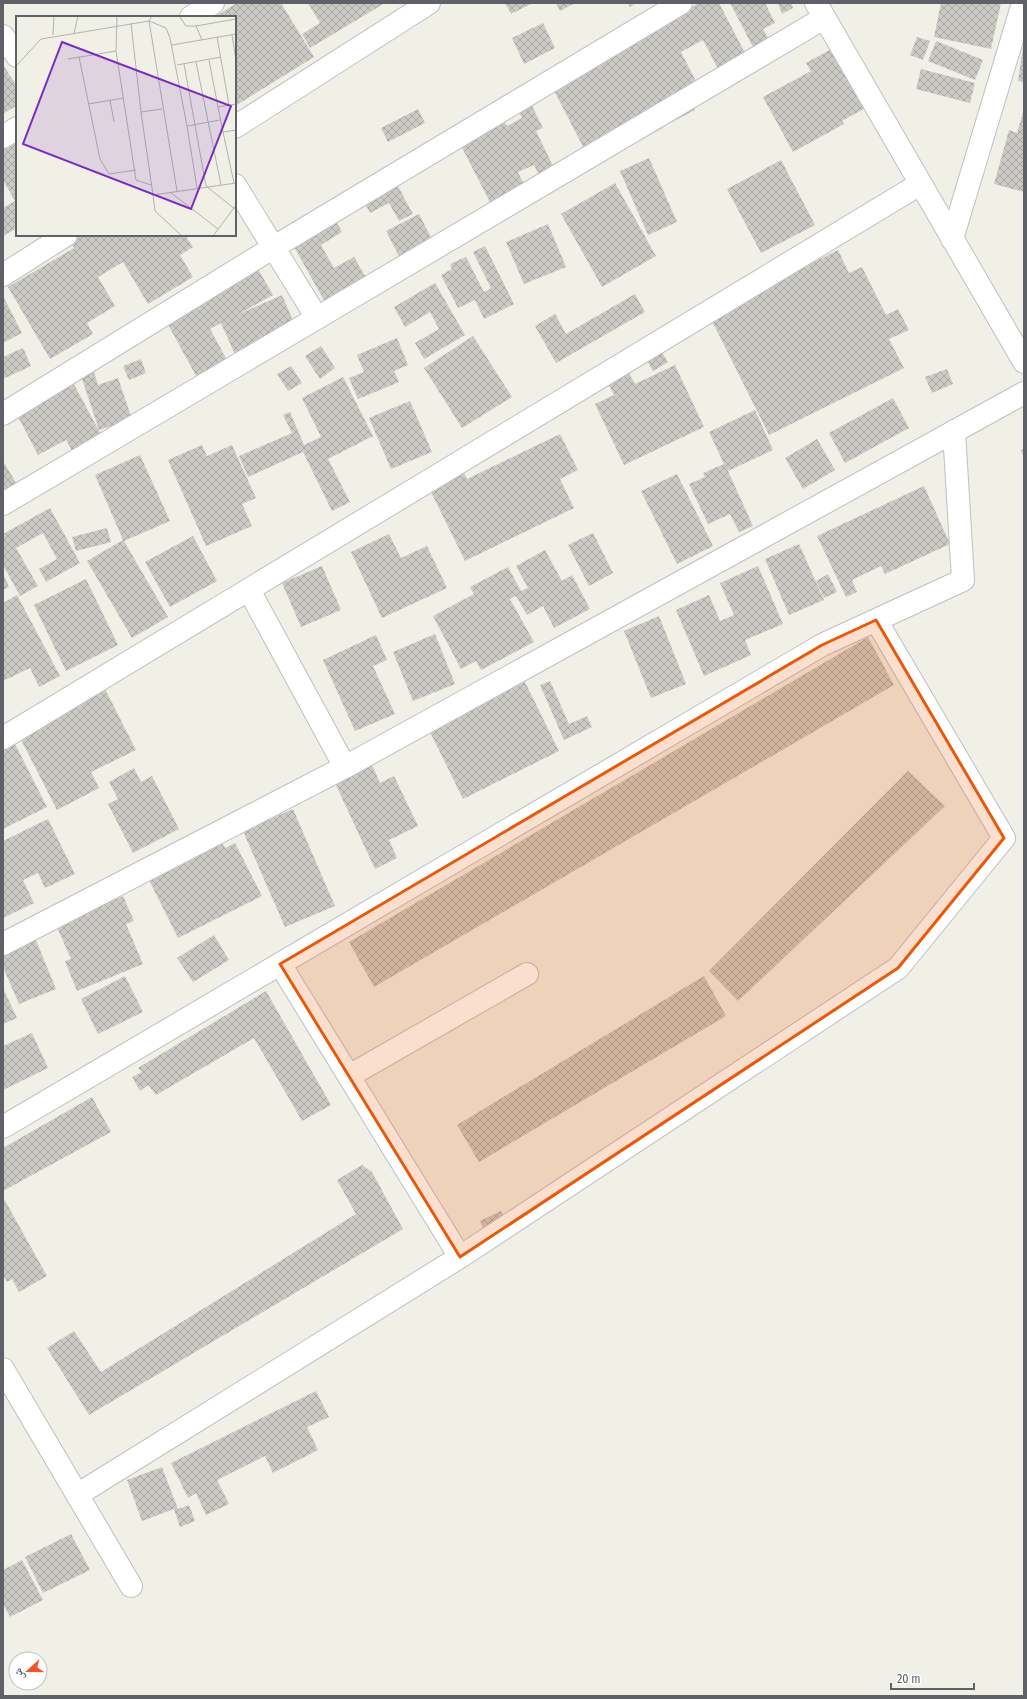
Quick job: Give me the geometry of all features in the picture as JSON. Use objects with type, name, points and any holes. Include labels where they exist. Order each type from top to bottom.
[{"type":"street","points":[[193,16],[213,3]]},
{"type":"street","points":[[236,126],[429,3]]},
{"type":"street","points":[[3,414],[274,247],[681,3]]},
{"type":"street","points":[[952,239],[1023,3]]},
{"type":"street","points":[[3,504],[317,318],[820,10],[1024,362]]},
{"type":"street","points":[[3,36],[16,55]]},
{"type":"street","points":[[3,137],[16,129]]},
{"type":"street","points":[[3,738],[920,184]]},
{"type":"street","points":[[236,187],[317,318]]},
{"type":"street","points":[[3,275],[64,236]]},
{"type":"street","points":[[3,944],[345,767],[1024,392]]},
{"type":"street","points":[[3,1127],[822,645],[963,580],[954,431]]},
{"type":"street","points":[[249,590],[345,767]]},
{"type":"street","points":[[77,1495],[460,1257],[898,968],[1004,838],[876,620]]},
{"type":"street","points":[[280,964],[460,1257]]},
{"type":"street","points":[[349,1076],[527,974]]},
{"type":"street","points":[[3,1369],[131,1586]]},
{"type":"highlighted area","points":[[876,620],[1004,838],[898,968],[460,1257],[280,964],[822,645]]},
{"type":"building","points":[[237,3],[281,3],[314,57],[236,105],[236,16],[216,16]]},
{"type":"building","points":[[308,3],[385,3],[310,48],[302,34],[320,23]]},
{"type":"building","points":[[505,3],[533,3],[511,14]]},
{"type":"building","points":[[556,3],[575,3],[560,11]]},
{"type":"building","points":[[628,3],[636,3],[630,7]]},
{"type":"building","points":[[695,3],[719,3],[746,55],[718,69],[703,40],[681,52],[700,89],[687,95],[695,110],[672,122],[665,107],[655,112],[663,128],[592,164],[549,81],[696,5]]},
{"type":"building","points":[[730,3],[765,3],[775,23],[763,29],[770,41],[754,49]]},
{"type":"building","points":[[778,3],[791,3],[793,8],[782,14]]},
{"type":"building","points":[[941,3],[1001,3],[991,49],[934,37]]},
{"type":"building","points":[[543,23],[555,48],[524,64],[512,38]]},
{"type":"building","points":[[917,37],[930,41],[923,60],[910,55]]},
{"type":"building","points":[[936,41],[983,60],[975,80],[928,61]]},
{"type":"building","points":[[842,43],[874,103],[842,121],[844,124],[793,152],[763,97],[811,71],[806,63]]},
{"type":"building","points":[[1024,47],[1024,82],[1018,81]]},
{"type":"building","points":[[3,65],[16,84],[16,106],[3,114]]},
{"type":"building","points":[[921,69],[975,83],[970,103],[916,89]]},
{"type":"building","points":[[528,98],[543,128],[536,131],[556,172],[541,179],[534,165],[518,172],[529,195],[495,212],[456,136],[500,114],[507,126],[522,118],[515,104]]},
{"type":"building","points":[[418,109],[425,123],[388,142],[381,128]]},
{"type":"building","points":[[1024,109],[1024,192],[994,184],[1009,130],[1017,133]]},
{"type":"building","points":[[16,140],[16,229],[3,236],[3,208],[15,201],[3,180],[3,147]]},
{"type":"building","points":[[649,158],[677,222],[648,235],[620,171]]},
{"type":"building","points":[[781,160],[815,225],[761,253],[727,189]]},
{"type":"building","points":[[394,179],[413,214],[399,221],[389,203],[370,213],[361,196]]},
{"type":"building","points":[[615,183],[656,256],[602,287],[561,214]]},
{"type":"building","points":[[331,212],[342,232],[321,245],[334,268],[354,257],[368,281],[326,304],[288,236]]},
{"type":"building","points":[[419,214],[437,249],[404,266],[386,231]]},
{"type":"building","points":[[548,224],[566,267],[524,284],[506,242]]},
{"type":"building","points":[[78,236],[186,236],[193,247],[180,255],[193,277],[148,304],[123,262],[98,277],[115,306],[87,323],[93,334],[50,359],[8,287],[74,248],[70,241]]},
{"type":"building","points":[[485,246],[514,304],[484,319],[475,300],[458,308],[441,275],[452,269],[450,264],[466,257],[484,292],[491,288],[473,252]]},
{"type":"building","points":[[838,250],[849,273],[862,267],[886,315],[898,309],[909,330],[889,339],[904,368],[769,435],[709,315]]},
{"type":"building","points":[[258,269],[273,295],[237,315],[282,295],[298,332],[237,359],[221,323],[210,329],[232,369],[201,385],[165,319]]},
{"type":"building","points":[[435,283],[465,335],[424,359],[415,343],[439,329],[430,312],[405,327],[394,307]]},
{"type":"building","points":[[635,294],[645,312],[556,363],[535,326],[555,314],[566,334]]},
{"type":"building","points":[[3,296],[22,333],[3,343]]},
{"type":"building","points":[[473,336],[512,397],[462,428],[424,368]]},
{"type":"building","points":[[397,338],[408,365],[394,371],[399,382],[358,399],[349,378],[364,372],[357,355]]},
{"type":"building","points":[[321,346],[335,368],[320,379],[305,356]]},
{"type":"building","points":[[658,346],[668,362],[653,371],[643,354]]},
{"type":"building","points":[[23,348],[31,366],[3,379],[3,357]]},
{"type":"building","points":[[141,359],[146,373],[129,380],[123,366]]},
{"type":"building","points":[[675,365],[704,427],[624,465],[595,404],[614,395],[605,377],[626,367],[635,384]]},
{"type":"building","points":[[291,366],[302,383],[288,391],[277,374]]},
{"type":"building","points":[[947,369],[953,384],[932,393],[925,377]]},
{"type":"building","points":[[94,372],[98,385],[118,378],[132,419],[99,430],[81,376]]},
{"type":"building","points":[[70,377],[104,440],[75,456],[66,440],[38,455],[13,407]]},
{"type":"building","points":[[343,377],[373,436],[328,459],[350,502],[332,511],[303,452],[248,477],[239,456],[292,433],[283,415],[290,412],[304,445],[321,437],[302,398]]},
{"type":"building","points":[[893,398],[909,428],[845,463],[829,433]]},
{"type":"building","points":[[410,401],[432,452],[391,469],[369,418]]},
{"type":"building","points":[[755,410],[773,450],[728,471],[753,526],[739,532],[730,514],[708,524],[689,484],[705,477],[703,473],[724,464],[709,432]]},
{"type":"building","points":[[560,434],[578,470],[560,479],[574,508],[465,561],[430,490],[464,473],[467,479]]},
{"type":"building","points":[[817,439],[835,470],[803,489],[785,458]]},
{"type":"building","points":[[202,445],[207,456],[232,445],[256,498],[242,504],[252,526],[206,546],[168,460]]},
{"type":"building","points":[[1024,449],[1024,459],[1021,450]]},
{"type":"building","points":[[140,455],[170,521],[124,541],[168,617],[132,638],[87,561],[123,540],[95,475]]},
{"type":"building","points":[[3,461],[21,491],[3,502]]},
{"type":"building","points":[[677,474],[713,546],[677,564],[641,491]]},
{"type":"building","points":[[924,486],[950,544],[885,574],[881,566],[852,580],[857,592],[846,597],[817,536]]},
{"type":"building","points":[[50,508],[80,563],[46,582],[39,569],[57,559],[43,533],[16,548],[38,586],[20,596],[3,565],[3,534]]},
{"type":"building","points":[[107,528],[111,542],[76,551],[72,537]]},
{"type":"building","points":[[593,533],[613,573],[589,586],[568,545]]},
{"type":"building","points":[[389,534],[401,558],[427,546],[447,588],[382,618],[351,552]]},
{"type":"building","points":[[193,536],[217,581],[170,607],[145,562]]},
{"type":"building","points":[[799,544],[824,600],[789,615],[765,559]]},
{"type":"building","points":[[545,550],[562,581],[572,575],[590,609],[554,628],[543,606],[527,615],[516,596],[510,599],[534,642],[481,670],[476,661],[461,669],[433,616],[474,594],[470,587],[508,567],[521,591],[528,588],[516,566]]},
{"type":"building","points":[[322,566],[341,610],[301,627],[282,583]]},
{"type":"building","points":[[758,566],[783,624],[745,640],[751,655],[704,676],[676,610],[709,595],[720,621],[734,615],[720,583]]},
{"type":"building","points":[[3,573],[9,587],[3,590]]},
{"type":"building","points":[[828,574],[837,592],[824,598],[816,581]]},
{"type":"building","points":[[86,579],[118,645],[66,671],[34,605]]},
{"type":"building","points":[[17,595],[60,676],[39,687],[30,668],[3,681],[3,603]]},
{"type":"building","points":[[659,616],[686,684],[651,698],[624,631]]},
{"type":"building","points":[[435,634],[455,684],[413,701],[393,652]]},
{"type":"building","points":[[376,635],[387,660],[373,666],[395,714],[355,731],[323,660]]},
{"type":"building","points":[[868,637],[894,685],[374,987],[349,942]]},
{"type":"building","points":[[550,681],[569,724],[587,716],[592,727],[564,740],[540,685]]},
{"type":"building","points":[[525,682],[559,751],[463,799],[429,730]]},
{"type":"building","points":[[104,687],[136,750],[91,772],[99,788],[57,810],[15,728]]},
{"type":"building","points":[[10,734],[47,807],[3,829],[3,738]]},
{"type":"building","points":[[372,765],[380,783],[394,776],[418,826],[389,840],[397,858],[375,869],[335,783]]},
{"type":"building","points":[[134,768],[141,782],[152,776],[179,829],[133,853],[108,804],[118,799],[109,782]]},
{"type":"building","points":[[908,771],[945,806],[738,1001],[709,971]]},
{"type":"building","points":[[293,809],[335,906],[285,927],[243,831]]},
{"type":"building","points":[[48,819],[75,874],[45,888],[38,873],[23,880],[34,903],[3,918],[3,841]]},
{"type":"building","points":[[219,835],[225,848],[235,843],[262,896],[178,938],[148,878]]},
{"type":"building","points":[[123,896],[134,921],[126,924],[143,964],[77,991],[65,961],[71,959],[56,925]]},
{"type":"building","points":[[214,935],[229,960],[193,982],[177,958]]},
{"type":"building","points":[[35,938],[56,989],[19,1004],[3,967],[3,952]]},
{"type":"building","points":[[125,976],[143,1012],[98,1034],[81,999]]},
{"type":"building","points":[[704,976],[726,1016],[479,1162],[457,1125]]},
{"type":"building","points":[[3,988],[17,1018],[3,1024]]},
{"type":"building","points":[[266,991],[331,1105],[302,1121],[254,1038],[156,1095],[148,1085],[140,1091],[132,1077],[142,1072],[138,1068]]},
{"type":"building","points":[[32,1033],[48,1068],[3,1090],[3,1046]]},
{"type":"building","points":[[92,1097],[111,1132],[3,1191],[3,1148]]},
{"type":"building","points":[[362,1165],[372,1172],[403,1229],[89,1415],[47,1348],[74,1331],[101,1372],[356,1214],[337,1180]]},
{"type":"building","points":[[3,1197],[47,1276],[19,1292],[12,1279],[7,1282],[3,1275]]},
{"type":"building","points":[[501,1211],[511,1233],[490,1243],[480,1221]]},
{"type":"building","points":[[316,1391],[329,1417],[307,1427],[318,1450],[273,1473],[265,1456],[217,1480],[229,1504],[206,1515],[196,1493],[188,1498],[171,1463]]},
{"type":"building","points":[[162,1467],[178,1509],[189,1505],[195,1521],[180,1527],[174,1509],[142,1521],[127,1480]]},
{"type":"building","points":[[71,1534],[90,1570],[43,1593],[25,1557]]},
{"type":"building","points":[[22,1560],[43,1600],[10,1617],[3,1606],[3,1570]]}]
